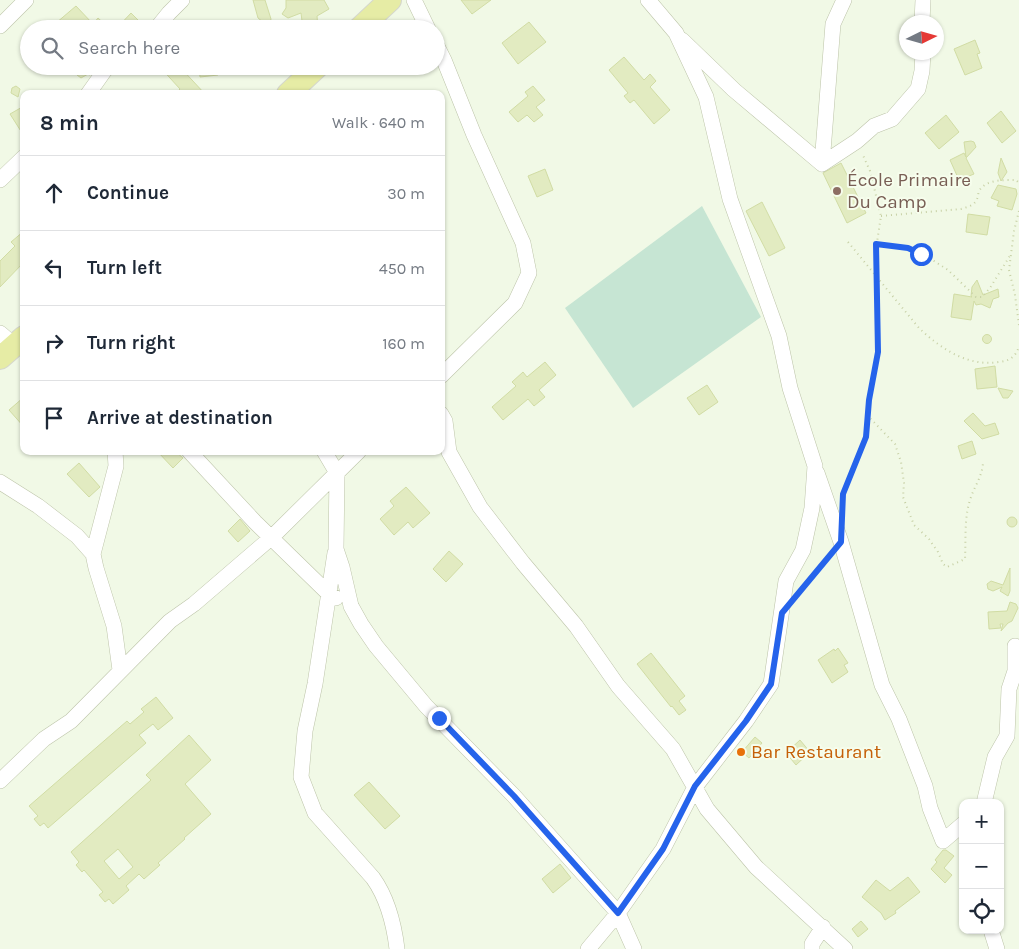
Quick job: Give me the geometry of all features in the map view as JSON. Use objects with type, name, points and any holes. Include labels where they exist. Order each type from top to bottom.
[{"type":"highway","points":[[369,20],[390,0]]},
{"type":"highway","points":[[292,90],[308,75]]},
{"type":"street","points":[[0,26],[26,0]]},
{"type":"street","points":[[163,20],[182,0]]},
{"type":"street","points":[[414,0],[424,20]]},
{"type":"street","points":[[648,0],[676,34],[734,90],[822,164]]},
{"type":"street","points":[[822,164],[833,24],[844,0]]},
{"type":"street","points":[[922,15],[923,0]]},
{"type":"street","points":[[676,34],[706,97],[730,199],[779,336],[790,388],[841,542],[882,685],[899,719],[925,786],[930,808],[943,841],[959,827]]},
{"type":"street","points":[[822,164],[857,141],[874,126],[892,118],[918,89],[923,60]]},
{"type":"street","points":[[445,62],[474,135],[523,243],[529,274],[515,302],[445,372]]},
{"type":"street","points":[[92,90],[102,75]]},
{"type":"street","points":[[0,180],[20,161]]},
{"type":"street","points":[[445,421],[449,452],[480,507],[523,563],[576,626],[618,686],[673,749],[707,809],[756,868],[845,949]]},
{"type":"street","points":[[115,455],[116,466],[93,554],[114,626],[120,670]]},
{"type":"street","points":[[193,455],[255,522],[330,595],[351,606]]},
{"type":"street","points":[[326,455],[337,473],[336,549],[316,684],[305,731],[301,777],[315,813],[381,889],[388,907],[397,949]]},
{"type":"street","points":[[0,782],[44,738],[71,721],[170,621],[194,604],[272,537],[354,455]]},
{"type":"street","points":[[588,949],[618,913],[663,849],[695,786],[746,721],[771,684],[786,581],[803,550],[812,508],[815,466]]},
{"type":"street","points":[[0,482],[38,506],[77,536],[93,554]]},
{"type":"street","points":[[336,549],[351,606],[376,646],[426,706],[514,796],[618,913],[634,949]]},
{"type":"street","points":[[985,799],[995,757],[1008,736],[1009,689],[1015,671],[1015,646]]},
{"type":"street","points":[[812,949],[812,944],[823,927]]},
{"type":"street","points":[[992,934],[997,949]]},
{"type":"path","points":[[843,504],[843,494],[866,437],[867,415],[878,352],[876,244],[881,216],[870,171],[857,141]]},
{"type":"path","points":[[881,216],[961,210],[972,205],[977,200],[979,191],[989,183],[998,180],[1016,180],[1019,183]]},
{"type":"path","points":[[1019,211],[1009,270],[1019,325]]},
{"type":"path","points":[[848,242],[919,328],[931,339],[955,354],[966,360],[992,363],[1014,357],[1019,346]]},
{"type":"path","points":[[876,244],[908,248],[934,261],[948,270],[976,297],[982,297],[990,288],[1011,254]]},
{"type":"path","points":[[867,415],[895,444],[901,462],[904,483],[903,497],[914,525],[929,539],[938,552],[943,564],[947,567],[965,560],[966,514],[970,498],[982,473],[983,463]]},
{"type":"path","points":[[782,613],[841,542]]},
{"type":"green space","points":[[702,206],[761,317],[633,408],[565,308]]},
{"type":"building","points":[[253,0],[265,0],[271,20],[260,20],[258,18]]},
{"type":"building","points":[[286,0],[324,0],[329,9],[317,16],[317,20],[302,20],[301,13],[288,18],[282,14],[286,8]]},
{"type":"building","points":[[461,0],[491,0],[472,14]]},
{"type":"building","points":[[76,6],[89,20],[60,20]]},
{"type":"building","points":[[131,13],[138,20],[124,20]]},
{"type":"building","points":[[529,22],[546,42],[518,64],[502,43]]},
{"type":"building","points":[[975,40],[980,53],[977,54],[982,68],[965,75],[954,49]]},
{"type":"building","points":[[624,57],[644,80],[650,74],[656,81],[650,87],[670,110],[654,124],[634,100],[630,103],[624,96],[628,93],[609,70]]},
{"type":"building","points":[[167,75],[187,75],[201,90],[179,90]]},
{"type":"building","points":[[200,75],[218,75],[200,77]]},
{"type":"building","points":[[16,86],[20,89],[18,97],[11,93],[12,88]]},
{"type":"building","points":[[533,86],[545,100],[536,107],[543,115],[534,122],[527,115],[518,122],[509,112],[528,96],[525,92]]},
{"type":"building","points":[[20,108],[20,130],[10,114]]},
{"type":"building","points":[[1001,111],[1016,131],[1002,143],[987,123]]},
{"type":"building","points":[[946,115],[959,132],[939,149],[925,133]]},
{"type":"building","points":[[964,142],[974,142],[976,147],[966,158],[974,174],[959,180],[950,160],[964,153],[966,157]]},
{"type":"building","points":[[1001,158],[1007,172],[1001,181],[998,173]]},
{"type":"building","points":[[841,163],[866,213],[847,223],[823,173]]},
{"type":"building","points":[[545,169],[553,190],[537,197],[528,176]]},
{"type":"building","points":[[998,185],[1016,189],[1017,194],[1012,210],[997,206],[999,201],[991,198]]},
{"type":"building","points":[[762,202],[785,248],[769,256],[746,211]]},
{"type":"building","points":[[968,214],[990,217],[987,235],[966,232]]},
{"type":"building","points":[[20,234],[20,266],[0,287],[0,261],[15,246],[11,242]]},
{"type":"building","points":[[977,280],[983,295],[998,289],[999,297],[993,299],[990,308],[981,304],[976,305],[974,301],[971,320],[951,317],[954,294],[972,297],[972,287]]},
{"type":"building","points":[[987,334],[992,339],[987,344],[982,339]]},
{"type":"building","points":[[545,362],[556,375],[539,390],[545,397],[534,406],[528,399],[503,420],[492,407],[516,386],[512,382],[523,372],[527,377]]},
{"type":"building","points":[[995,366],[997,387],[977,389],[975,369]]},
{"type":"building","points":[[707,385],[718,402],[699,415],[687,398]]},
{"type":"building","points":[[998,388],[1013,391],[1008,398],[1003,398]]},
{"type":"building","points":[[20,400],[20,422],[9,410]]},
{"type":"building","points":[[973,413],[985,426],[995,423],[999,434],[982,439],[964,421]]},
{"type":"building","points":[[972,441],[976,454],[962,459],[958,446]]},
{"type":"building","points":[[161,455],[180,455],[183,458],[173,468]]},
{"type":"building","points":[[79,463],[100,487],[89,497],[67,474]]},
{"type":"building","points":[[406,487],[430,513],[413,528],[408,522],[394,535],[380,519],[394,506],[390,501]]},
{"type":"building","points":[[1010,517],[1014,517],[1017,522],[1016,526],[1010,527],[1007,524],[1007,520]]},
{"type":"building","points":[[240,519],[250,531],[238,542],[228,531]]},
{"type":"building","points":[[449,551],[463,564],[446,582],[433,569]]},
{"type":"building","points":[[1010,568],[1010,591],[1008,596],[1000,591],[1002,587],[993,591],[988,589],[987,584],[991,581],[1003,585]]},
{"type":"building","points":[[1010,602],[1016,604],[1018,608],[1012,621],[1001,631],[1003,624],[1000,624],[1001,628],[989,629],[988,612],[1007,611]]},
{"type":"building","points":[[838,648],[848,663],[844,665],[848,672],[832,683],[818,660]]},
{"type":"building","points":[[651,653],[685,696],[679,701],[686,710],[679,715],[637,664]]},
{"type":"building","points":[[156,697],[173,718],[158,730],[153,724],[139,735],[146,743],[48,828],[44,823],[40,826],[34,819],[38,816],[29,806],[127,721],[130,724],[144,712],[141,709]]},
{"type":"building","points":[[189,735],[211,760],[185,784],[211,814],[158,863],[160,865],[144,879],[139,874],[126,886],[129,890],[113,904],[109,899],[105,902],[99,895],[103,892],[84,870],[82,872],[76,865],[79,862],[71,852],[151,780],[146,775]],"holes":[[[118,849],[133,867],[119,879],[104,861]]]},
{"type":"building","points":[[755,737],[762,743],[749,758],[742,752]]},
{"type":"building","points":[[800,740],[810,752],[796,765],[786,753]]},
{"type":"building","points":[[369,782],[400,816],[385,829],[354,795]]},
{"type":"building","points":[[943,850],[954,856],[944,868],[952,875],[945,883],[931,869]]},
{"type":"building","points":[[560,864],[571,878],[553,893],[542,879]]},
{"type":"building","points":[[908,877],[920,892],[885,920],[881,913],[862,897],[876,880],[890,891]]},
{"type":"building","points":[[861,921],[868,929],[858,937],[852,929]]},
{"type":"place","name":"École Primaire Du Camp","points":[[837,191]]},
{"type":"place","name":"Bar Restaurant","points":[[741,752]]},
{"type":"route","points":[[439,718],[514,796],[618,913],[663,849],[695,786],[746,721],[771,684],[782,613],[841,542],[843,494],[866,437],[869,400],[878,352],[876,244],[908,248],[921,254]]}]
